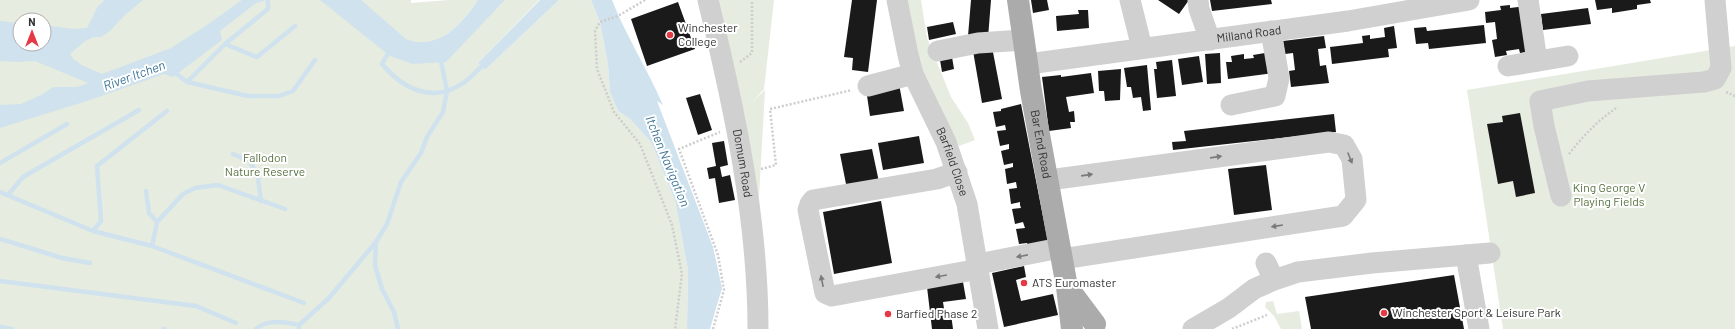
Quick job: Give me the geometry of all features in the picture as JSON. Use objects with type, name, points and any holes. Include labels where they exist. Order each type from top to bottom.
[{"type":"main road","name":"Bar End Road","points":[[1018,0],[1067,287],[1072,329]]},
{"type":"main road","name":"Bar End Road","points":[[1067,287],[1094,327]]},
{"type":"street","name":"Domum Road","points":[[708,0],[725,74],[749,203],[758,301],[758,329]]},
{"type":"street","name":"Barfield Close","points":[[897,0],[913,74],[946,142],[967,204],[979,267],[988,329]]},
{"type":"street","points":[[1130,0],[1142,48]]},
{"type":"street","points":[[1198,0],[1199,9],[1210,40]]},
{"type":"street","name":"Milland Road","points":[[1028,64],[1348,21],[1469,0]]},
{"type":"street","points":[[1528,0],[1537,61]]},
{"type":"street","points":[[1561,196],[1544,126],[1540,101],[1588,91],[1704,82],[1715,79],[1720,68],[1715,0]]},
{"type":"street","points":[[1231,105],[1275,96],[1279,78],[1271,31]]},
{"type":"street","points":[[938,51],[978,43],[1024,40]]},
{"type":"street","points":[[1508,66],[1568,56]]},
{"type":"street","points":[[868,86],[913,74]]},
{"type":"street","points":[[957,172],[937,179],[813,200],[808,210],[825,293],[832,296],[979,267],[1061,254],[1343,216],[1356,200],[1352,159],[1344,145],[1329,142],[1049,180]]},
{"type":"street","points":[[1193,329],[1229,308],[1254,289],[1270,271],[1298,272],[1372,263],[1490,253]]},
{"type":"street","points":[[1466,255],[1479,329]]},
{"type":"path","points":[[645,0],[618,16],[600,22],[595,31],[597,69],[614,112],[640,144],[672,225],[682,274],[675,329]]},
{"type":"path","points":[[725,74],[752,53],[752,0]]},
{"type":"path","points":[[760,162],[762,170],[776,165],[770,109],[868,86]]},
{"type":"path","points":[[1722,90],[1735,96]]},
{"type":"path","points":[[1568,156],[1577,143],[1606,115],[1624,103]]},
{"type":"path","points":[[713,329],[724,290],[718,255],[679,149],[722,130]]},
{"type":"path","points":[[1232,329],[1267,316]]},
{"type":"green space","name":"Fallodon Nature Reserve","points":[[0,0],[411,0],[411,3],[448,0],[478,0],[459,24],[434,42],[441,62],[446,61],[505,0],[539,0],[478,63],[485,70],[559,0],[591,0],[600,22],[608,65],[610,92],[618,111],[630,119],[651,142],[675,200],[688,270],[687,329],[0,329]]},
{"type":"green space","points":[[714,0],[774,0],[764,89],[753,101],[765,90],[759,197],[766,329]]},
{"type":"green space","points":[[904,0],[921,0],[927,38],[951,97],[968,123],[975,140],[959,146],[917,64]]},
{"type":"green space","name":"King George V Playing Fields","points":[[1735,46],[1735,329],[1503,329],[1467,90]]},
{"type":"green space","points":[[1273,301],[1277,314],[1299,311],[1302,329],[1281,329],[1274,316],[1265,307],[1266,302]]},
{"type":"water","name":"River Itchen","points":[[105,0],[143,0],[125,15],[110,31],[101,37],[93,37],[84,42],[70,54],[76,61],[102,74],[171,48],[242,0],[267,0],[256,3],[220,31],[222,40],[173,77],[164,74],[90,100],[0,128],[0,105],[21,104],[43,94],[53,87],[77,87],[88,83],[35,61],[0,61],[0,21],[12,22],[12,52],[52,52],[52,26],[73,29],[87,28],[98,6]]},
{"type":"water","points":[[320,0],[361,0],[406,39],[417,42],[428,42],[438,39],[448,33],[464,18],[478,0],[505,0],[446,62],[413,64],[390,56]]},
{"type":"water","points":[[540,0],[559,0],[485,70],[478,63]]},
{"type":"water","name":"Itchen Navigation","points":[[591,0],[612,0],[663,105],[657,101],[713,247],[722,288],[710,329],[687,329],[688,270],[675,200],[651,142],[630,119],[618,111],[610,92],[608,65],[600,22]]},
{"type":"building","points":[[852,0],[877,0],[868,72],[852,70],[853,58],[844,57]]},
{"type":"building","points":[[971,0],[991,0],[988,38],[968,36]]},
{"type":"building","points":[[1031,0],[1047,0],[1049,10],[1033,13]]},
{"type":"building","points":[[1158,0],[1189,0],[1179,14]]},
{"type":"building","points":[[1210,0],[1271,0],[1272,4],[1212,11]]},
{"type":"building","points":[[1595,0],[1650,0],[1651,3],[1637,5],[1637,9],[1612,13],[1612,8],[1597,10]]},
{"type":"building","points":[[678,2],[695,49],[647,66],[631,19]]},
{"type":"building","points":[[1510,5],[1510,8],[1526,6],[1531,51],[1520,53],[1519,49],[1506,51],[1507,55],[1495,57],[1492,40],[1497,39],[1495,22],[1486,23],[1485,12],[1501,10],[1500,6]]},
{"type":"building","points":[[1588,8],[1591,24],[1543,30],[1541,14]]},
{"type":"building","points":[[1078,10],[1088,10],[1089,28],[1057,31],[1056,16],[1079,14]]},
{"type":"building","points":[[953,22],[956,34],[929,40],[927,27]]},
{"type":"building","points":[[1484,25],[1486,43],[1429,49],[1428,43],[1416,44],[1414,28],[1426,27],[1427,31]]},
{"type":"building","points":[[1394,26],[1397,48],[1388,49],[1389,57],[1332,64],[1330,47],[1363,43],[1362,36],[1370,35],[1370,39],[1385,37],[1384,28]]},
{"type":"building","points":[[1324,36],[1326,48],[1318,49],[1320,66],[1326,65],[1329,83],[1291,87],[1289,71],[1295,70],[1293,53],[1285,54],[1283,41]]},
{"type":"building","points":[[992,47],[1002,99],[982,103],[973,51]]},
{"type":"building","points":[[1271,52],[1274,73],[1228,79],[1226,62],[1232,62],[1231,56],[1244,54],[1244,59],[1254,58],[1253,55]]},
{"type":"building","points":[[1220,53],[1221,83],[1207,84],[1205,54]]},
{"type":"building","points":[[1199,56],[1203,82],[1182,85],[1178,59]]},
{"type":"building","points":[[952,57],[954,69],[942,72],[940,60]]},
{"type":"building","points":[[1172,60],[1176,96],[1157,98],[1154,69],[1157,69],[1156,62]]},
{"type":"building","points":[[1147,65],[1151,110],[1143,111],[1141,97],[1133,98],[1131,87],[1127,87],[1124,68]]},
{"type":"building","points":[[1121,69],[1120,100],[1105,101],[1104,91],[1099,91],[1098,71]]},
{"type":"building","points":[[1091,73],[1094,93],[1066,97],[1069,112],[1074,111],[1075,122],[1070,122],[1071,128],[1049,131],[1042,77],[1061,75],[1061,77]]},
{"type":"building","points":[[899,84],[904,111],[870,116],[866,89]]},
{"type":"building","points":[[700,94],[712,130],[698,135],[686,98]]},
{"type":"building","points":[[1021,104],[1048,242],[1028,246],[1027,243],[1019,244],[1016,229],[1025,228],[1023,222],[1015,224],[1012,209],[1021,208],[1020,202],[1011,204],[1009,189],[1017,188],[1016,182],[1007,184],[1005,169],[1013,167],[1013,163],[1004,165],[1001,151],[1009,149],[1009,144],[1000,146],[997,131],[1006,130],[1005,125],[996,127],[993,112],[1001,111],[1001,109]]},
{"type":"building","points":[[1520,113],[1535,193],[1516,197],[1513,181],[1498,184],[1487,124],[1503,122],[1502,116]]},
{"type":"building","points":[[1334,114],[1336,132],[1173,150],[1172,142],[1186,141],[1184,131]]},
{"type":"building","points":[[919,136],[924,163],[883,170],[878,143]]},
{"type":"building","points":[[724,141],[728,165],[720,167],[722,177],[730,175],[735,200],[719,203],[715,178],[709,179],[707,168],[716,166],[712,143]]},
{"type":"building","points":[[872,149],[879,182],[847,189],[840,154]]},
{"type":"building","points":[[1266,165],[1272,210],[1234,215],[1228,169]]},
{"type":"building","points":[[881,201],[892,263],[834,274],[823,212]]},
{"type":"building","points":[[1024,266],[1026,277],[1016,280],[1021,301],[1053,294],[1058,315],[1004,327],[992,273]]},
{"type":"building","name":"Winchester Sport & Leisure Park","points":[[1454,275],[1464,329],[1311,329],[1305,297]]},
{"type":"building","points":[[963,282],[966,299],[943,302],[945,315],[951,314],[953,329],[932,329],[927,287]]},
{"type":"waterway","points":[[187,82],[225,44],[268,9],[268,0]]},
{"type":"waterway","points":[[225,44],[257,57],[295,26]]},
{"type":"waterway","points":[[391,48],[382,64],[399,80],[409,87],[419,91],[430,93],[452,89],[466,81],[481,67]]},
{"type":"waterway","points":[[398,329],[394,312],[382,289],[375,265],[376,242],[387,224],[401,182],[421,153],[427,137],[443,112],[447,91],[440,56]]},
{"type":"waterway","name":"River Itchen","points":[[172,70],[187,82],[248,96],[279,96],[293,91],[315,60]]},
{"type":"waterway","points":[[8,195],[23,177],[139,110]]},
{"type":"waterway","points":[[93,231],[101,221],[97,166],[167,111]]},
{"type":"waterway","points":[[0,163],[67,124]]},
{"type":"waterway","points":[[233,154],[250,161],[258,178],[261,201]]},
{"type":"waterway","points":[[152,246],[157,222],[183,194],[195,188],[218,185],[285,209]]},
{"type":"waterway","points":[[146,191],[149,213],[157,222]]},
{"type":"waterway","points":[[0,192],[93,231],[152,246],[304,303]]},
{"type":"waterway","points":[[0,239],[62,258],[90,263]]},
{"type":"waterway","points":[[299,329],[299,325],[329,298],[376,242]]},
{"type":"waterway","points":[[0,281],[196,306],[236,323]]},
{"type":"waterway","points":[[256,329],[265,324],[276,322],[299,325]]},
{"type":"waterway","points":[[0,327],[12,329]]},
{"type":"place","name":"Winchester College","points":[[670,35]]},
{"type":"place","name":"ATS Euromaster","points":[[1024,283]]},
{"type":"place","name":"Winchester Sport & Leisure Park","points":[[1384,313]]},
{"type":"place","name":"Barfied Phase 2","points":[[888,314]]}]
